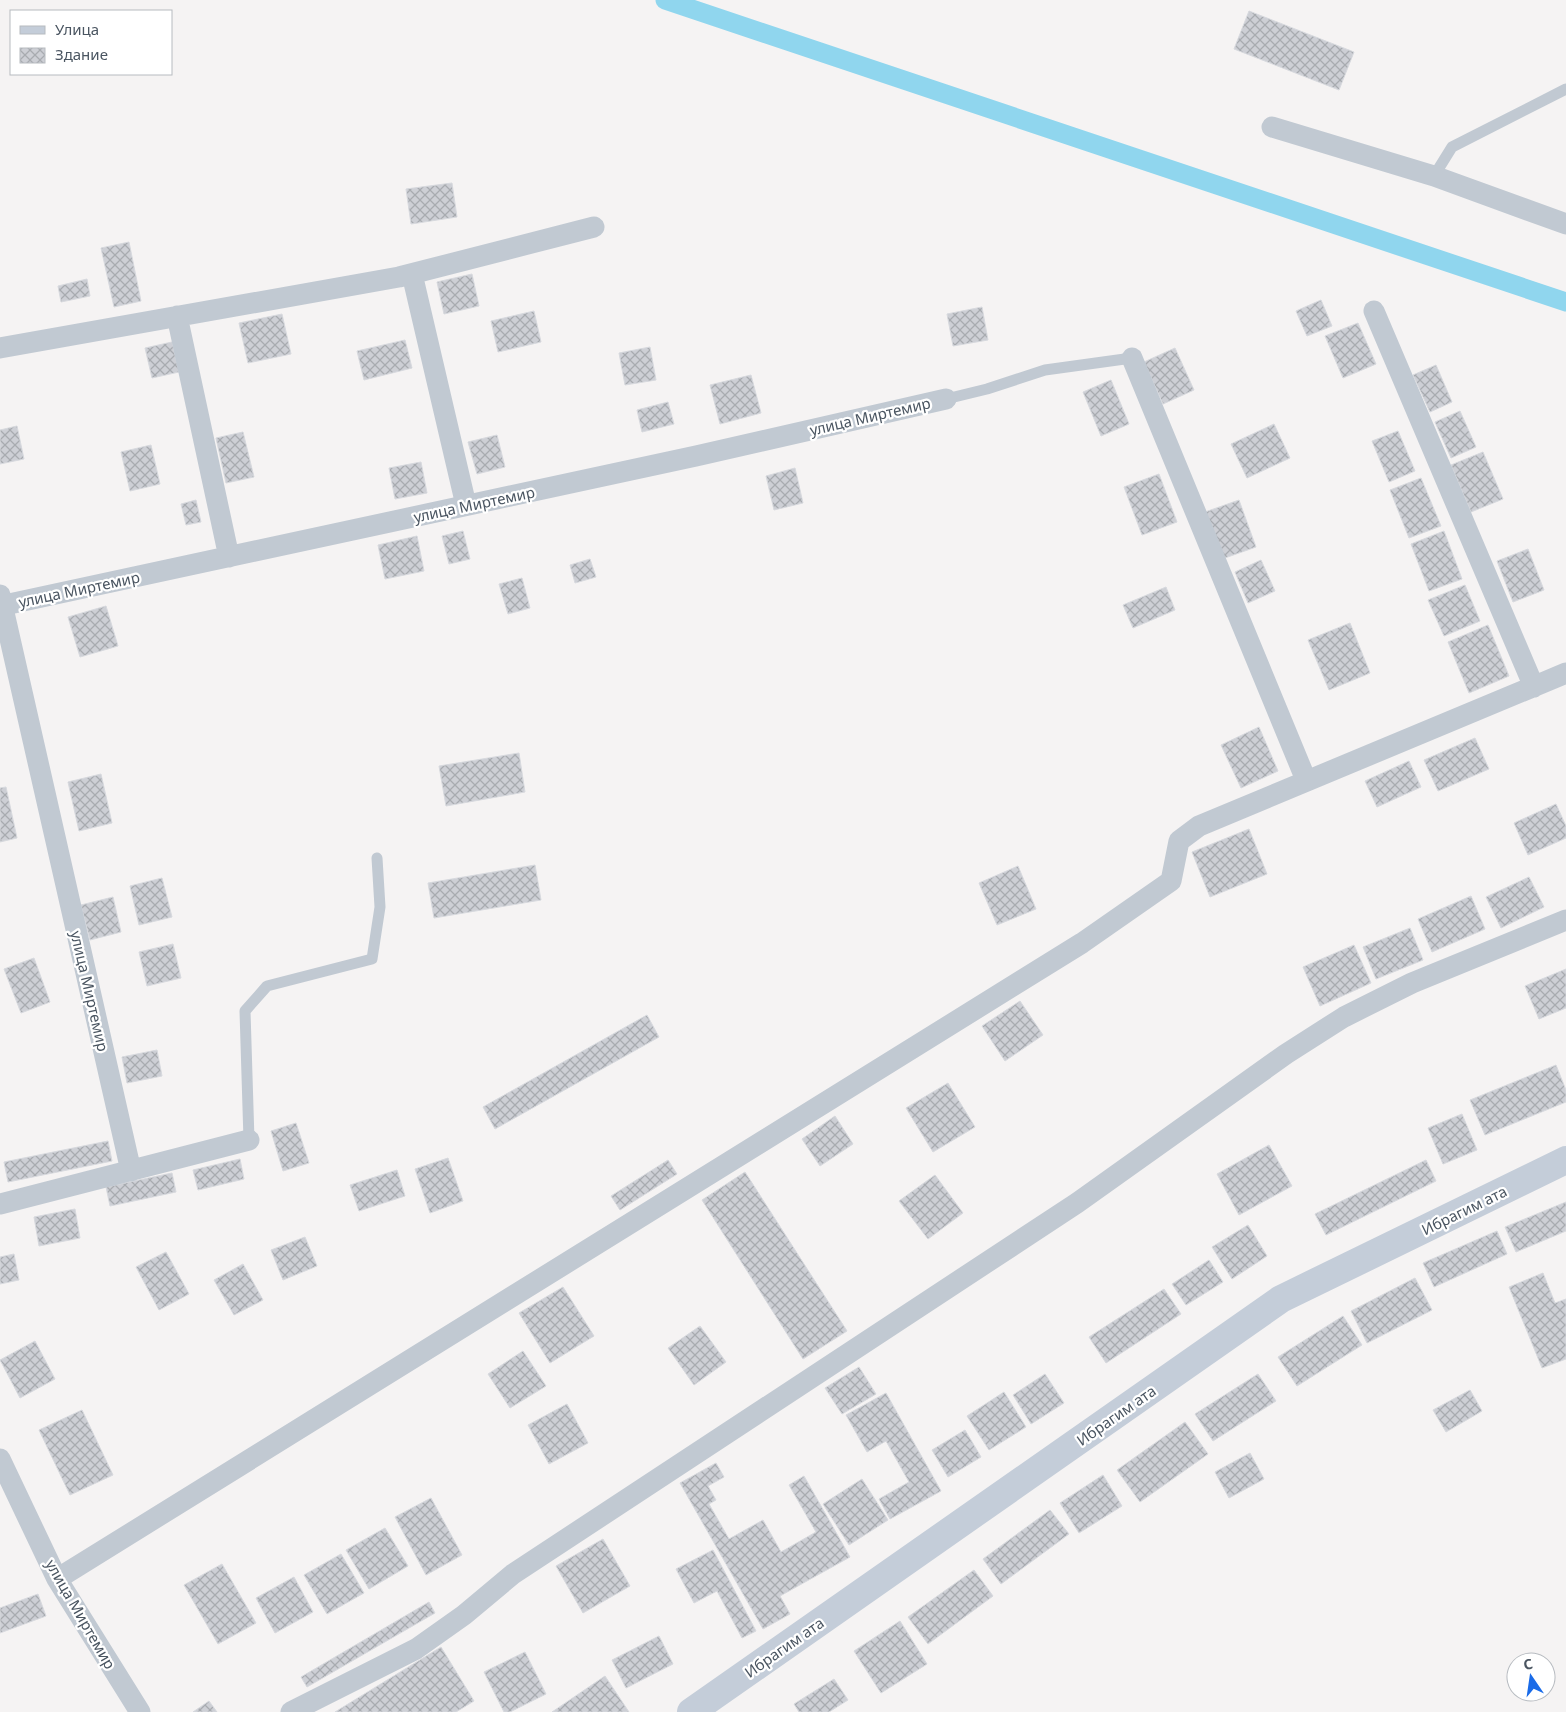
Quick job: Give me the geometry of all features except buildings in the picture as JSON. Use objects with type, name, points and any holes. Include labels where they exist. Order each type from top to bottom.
[{"type":"street","points":[[1272,127],[1434,176],[1566,224]]},
{"type":"street","points":[[0,348],[412,274],[594,227]]},
{"type":"street","points":[[412,274],[466,505]]},
{"type":"street","points":[[1374,311],[1534,687]]},
{"type":"street","points":[[177,316],[229,557]]},
{"type":"street","points":[[1132,358],[1306,780]]},
{"type":"street","name":"улица Миртемир","points":[[131,1171],[1,602],[229,557],[946,399]]},
{"type":"street","points":[[57,1578],[1082,943],[1172,881],[1179,841],[1199,826],[1566,673]]},
{"type":"street","points":[[291,1712],[416,1649],[464,1615],[513,1574],[1077,1203],[1286,1054],[1344,1018],[1412,983],[1566,920]]},
{"type":"street","points":[[0,1204],[249,1140]]},
{"type":"street","name":"Ибрагим ата","points":[[691,1712],[1281,1299],[1566,1160]]},
{"type":"street","name":"улица Миртемир","points":[[0,1459],[57,1578],[140,1712]]},
{"type":"lane","points":[[1434,176],[1452,147],[1566,88]]},
{"type":"lane","points":[[946,399],[987,390],[1045,370],[1132,358]]},
{"type":"lane","points":[[249,1140],[245,1011],[267,986],[372,959],[380,907],[377,858]]},
{"type":"waterway","points":[[665,0],[1566,302]]}]
